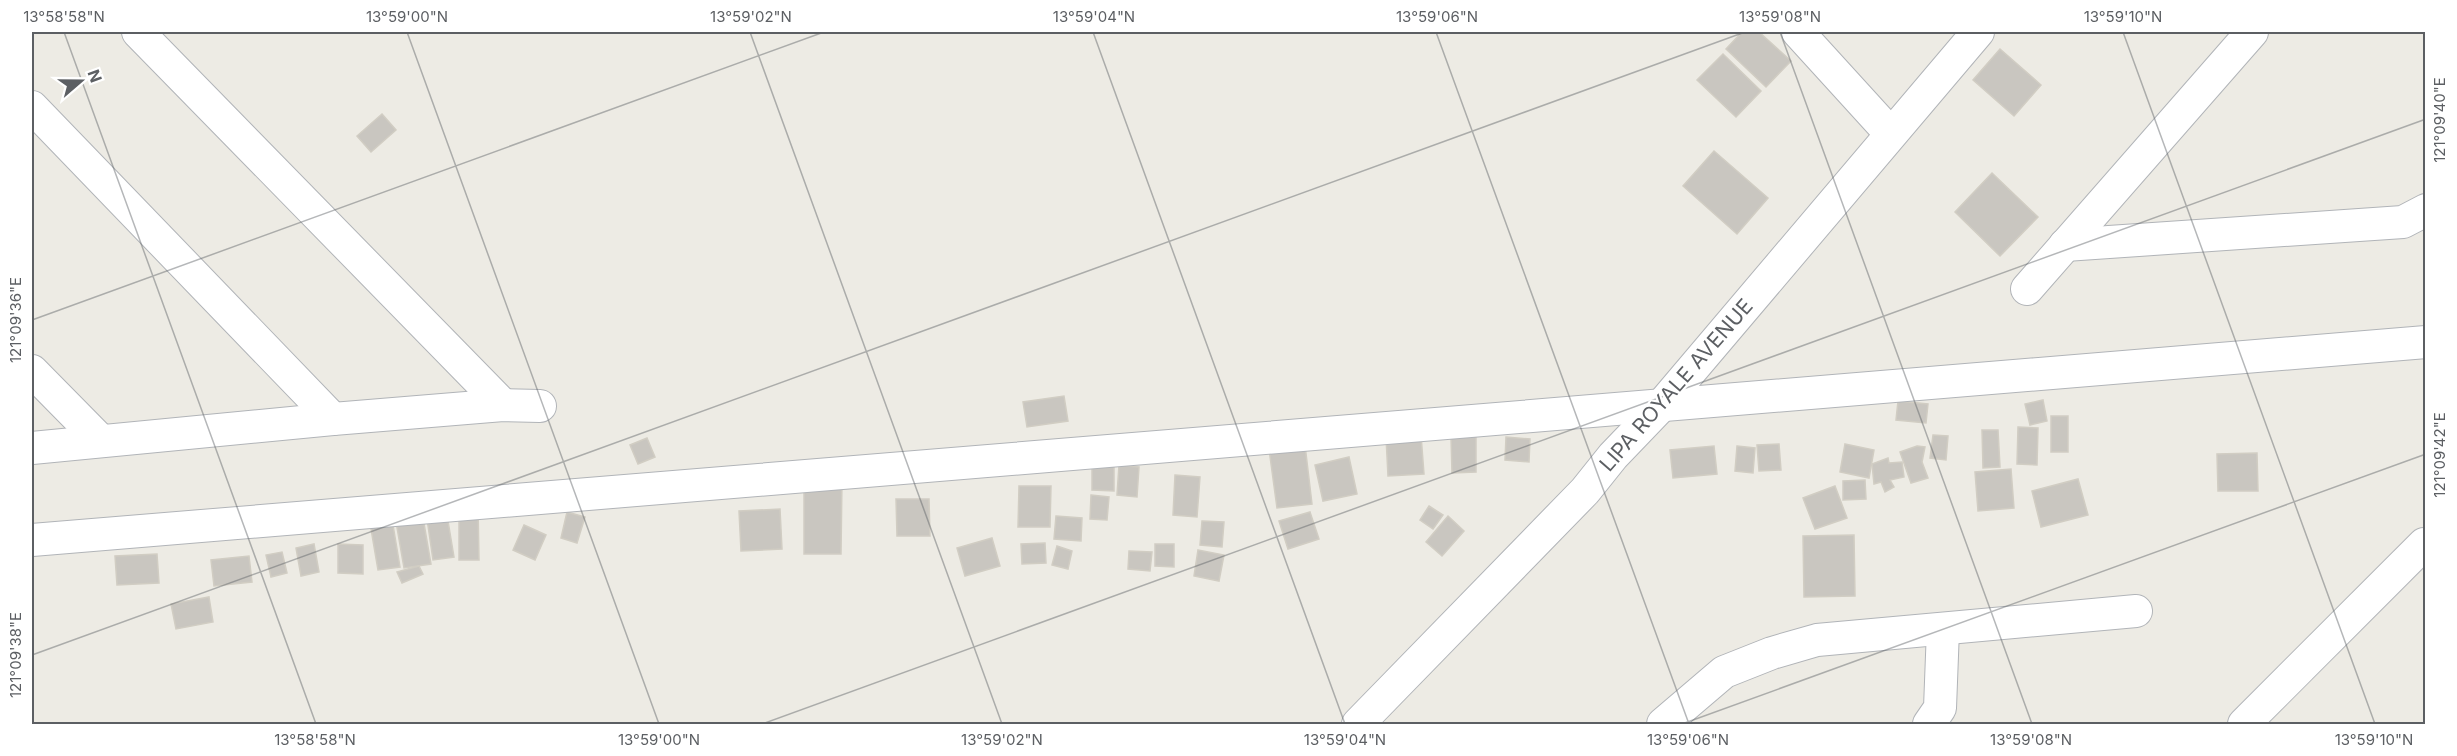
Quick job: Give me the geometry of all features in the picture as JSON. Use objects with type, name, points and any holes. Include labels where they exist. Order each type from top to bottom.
[{"type":"street","points":[[138,32],[503,405]]},
{"type":"street","points":[[1798,32],[1890,133]]},
{"type":"street","name":"LIPA ROYALE AVENUE","points":[[1358,724],[1585,491],[1613,456],[1661,406],[1890,133],[1978,32]]},
{"type":"street","points":[[2027,289],[2252,32]]},
{"type":"street","points":[[32,107],[333,419]]},
{"type":"street","points":[[2065,245],[2403,222],[2426,210]]},
{"type":"street","points":[[32,540],[2426,342]]},
{"type":"street","points":[[32,371],[100,441]]},
{"type":"street","points":[[32,448],[333,419],[503,405],[540,406]]},
{"type":"street","points":[[2244,724],[2424,544]]},
{"type":"street","points":[[1663,724],[1724,672],[1772,653],[1817,639],[2136,611]]},
{"type":"street","points":[[1929,724],[1940,708],[1943,629]]},
{"type":"building","points":[[1742,32],[1759,32],[1791,61],[1766,87],[1726,49]]},
{"type":"building","points":[[2000,49],[2041,85],[2014,116],[1973,80]]},
{"type":"building","points":[[1723,54],[1761,91],[1736,117],[1697,80]]},
{"type":"building","points":[[382,114],[396,130],[371,152],[357,136]]},
{"type":"building","points":[[1714,151],[1768,198],[1737,234],[1683,186]]},
{"type":"building","points":[[1992,173],[2038,217],[2000,256],[1955,212]]},
{"type":"building","points":[[1064,396],[1068,421],[1027,427],[1023,402]]},
{"type":"building","points":[[2043,400],[2047,421],[2030,425],[2025,404]]},
{"type":"building","points":[[1898,401],[1928,404],[1926,423],[1896,420]]},
{"type":"building","points":[[2051,416],[2068,416],[2068,452],[2051,452]]},
{"type":"building","points":[[2018,427],[2038,428],[2037,465],[2017,464]]},
{"type":"building","points":[[1982,430],[1998,430],[2000,467],[1983,468]]},
{"type":"building","points":[[1421,435],[1424,474],[1388,476],[1386,437]]},
{"type":"building","points":[[1933,435],[1948,436],[1946,460],[1930,458]]},
{"type":"building","points":[[1451,437],[1476,437],[1476,472],[1452,473]]},
{"type":"building","points":[[1506,437],[1530,439],[1529,462],[1505,460]]},
{"type":"building","points":[[647,438],[655,457],[638,464],[630,445]]},
{"type":"building","points":[[1779,444],[1781,470],[1759,471],[1757,445]]},
{"type":"building","points":[[1845,444],[1874,450],[1869,478],[1840,472]]},
{"type":"building","points":[[1305,445],[1312,504],[1277,508],[1269,449]]},
{"type":"building","points":[[1714,446],[1717,474],[1673,478],[1670,450]]},
{"type":"building","points":[[1737,446],[1755,448],[1753,473],[1735,471]]},
{"type":"building","points":[[1917,446],[1925,447],[1922,462],[1928,478],[1911,483],[1900,452]]},
{"type":"building","points":[[2257,453],[2258,491],[2218,491],[2217,454]]},
{"type":"building","points":[[1349,457],[1357,494],[1323,501],[1315,465]]},
{"type":"building","points":[[1888,458],[1889,463],[1902,462],[1904,477],[1890,480],[1894,487],[1885,492],[1881,482],[1874,484],[1872,464]]},
{"type":"building","points":[[1092,462],[1114,462],[1114,491],[1092,490]]},
{"type":"building","points":[[1119,465],[1139,467],[1137,497],[1117,495]]},
{"type":"building","points":[[2011,469],[2014,508],[1978,511],[1975,472]]},
{"type":"building","points":[[1175,475],[1200,477],[1197,517],[1173,515]]},
{"type":"building","points":[[2078,479],[2088,515],[2041,527],[2032,491]]},
{"type":"building","points":[[804,480],[842,480],[841,554],[804,554]]},
{"type":"building","points":[[1865,480],[1866,499],[1843,500],[1843,481]]},
{"type":"building","points":[[1019,486],[1051,486],[1050,527],[1018,527]]},
{"type":"building","points":[[1835,486],[1847,518],[1815,529],[1803,498]]},
{"type":"building","points":[[1091,495],[1109,497],[1107,520],[1090,519]]},
{"type":"building","points":[[896,499],[929,499],[930,536],[897,536]]},
{"type":"building","points":[[1429,506],[1443,515],[1433,529],[1420,520]]},
{"type":"building","points":[[459,508],[478,508],[479,560],[459,560]]},
{"type":"building","points":[[446,509],[454,557],[433,560],[426,512]]},
{"type":"building","points":[[780,509],[782,549],[741,551],[739,511]]},
{"type":"building","points":[[422,512],[431,564],[404,568],[395,516]]},
{"type":"building","points":[[567,512],[585,517],[577,543],[561,538]]},
{"type":"building","points":[[1310,512],[1319,539],[1288,549],[1279,521]]},
{"type":"building","points":[[1056,516],[1082,518],[1081,541],[1054,539]]},
{"type":"building","points":[[1448,516],[1464,531],[1442,556],[1426,542]]},
{"type":"building","points":[[392,519],[400,567],[378,570],[370,523]]},
{"type":"building","points":[[1202,521],[1224,522],[1222,547],[1200,545]]},
{"type":"building","points":[[524,525],[546,535],[535,560],[513,550]]},
{"type":"building","points":[[1854,535],[1855,596],[1804,597],[1803,536]]},
{"type":"building","points":[[992,538],[1000,566],[965,576],[957,548]]},
{"type":"building","points":[[1045,543],[1046,563],[1022,564],[1021,544]]},
{"type":"building","points":[[314,544],[319,572],[301,576],[296,548]]},
{"type":"building","points":[[338,544],[363,545],[363,574],[338,573]]},
{"type":"building","points":[[1155,544],[1174,544],[1174,567],[1155,566]]},
{"type":"building","points":[[1057,546],[1072,551],[1068,569],[1052,565]]},
{"type":"building","points":[[1198,550],[1224,555],[1219,581],[1194,576]]},
{"type":"building","points":[[1129,551],[1152,552],[1150,571],[1128,569]]},
{"type":"building","points":[[282,552],[287,573],[271,577],[266,555]]},
{"type":"building","points":[[157,554],[159,583],[117,585],[115,556]]},
{"type":"building","points":[[249,556],[252,582],[214,586],[211,560]]},
{"type":"building","points":[[419,566],[423,574],[402,583],[397,572]]},
{"type":"building","points":[[209,597],[213,622],[176,629],[171,604]]}]
